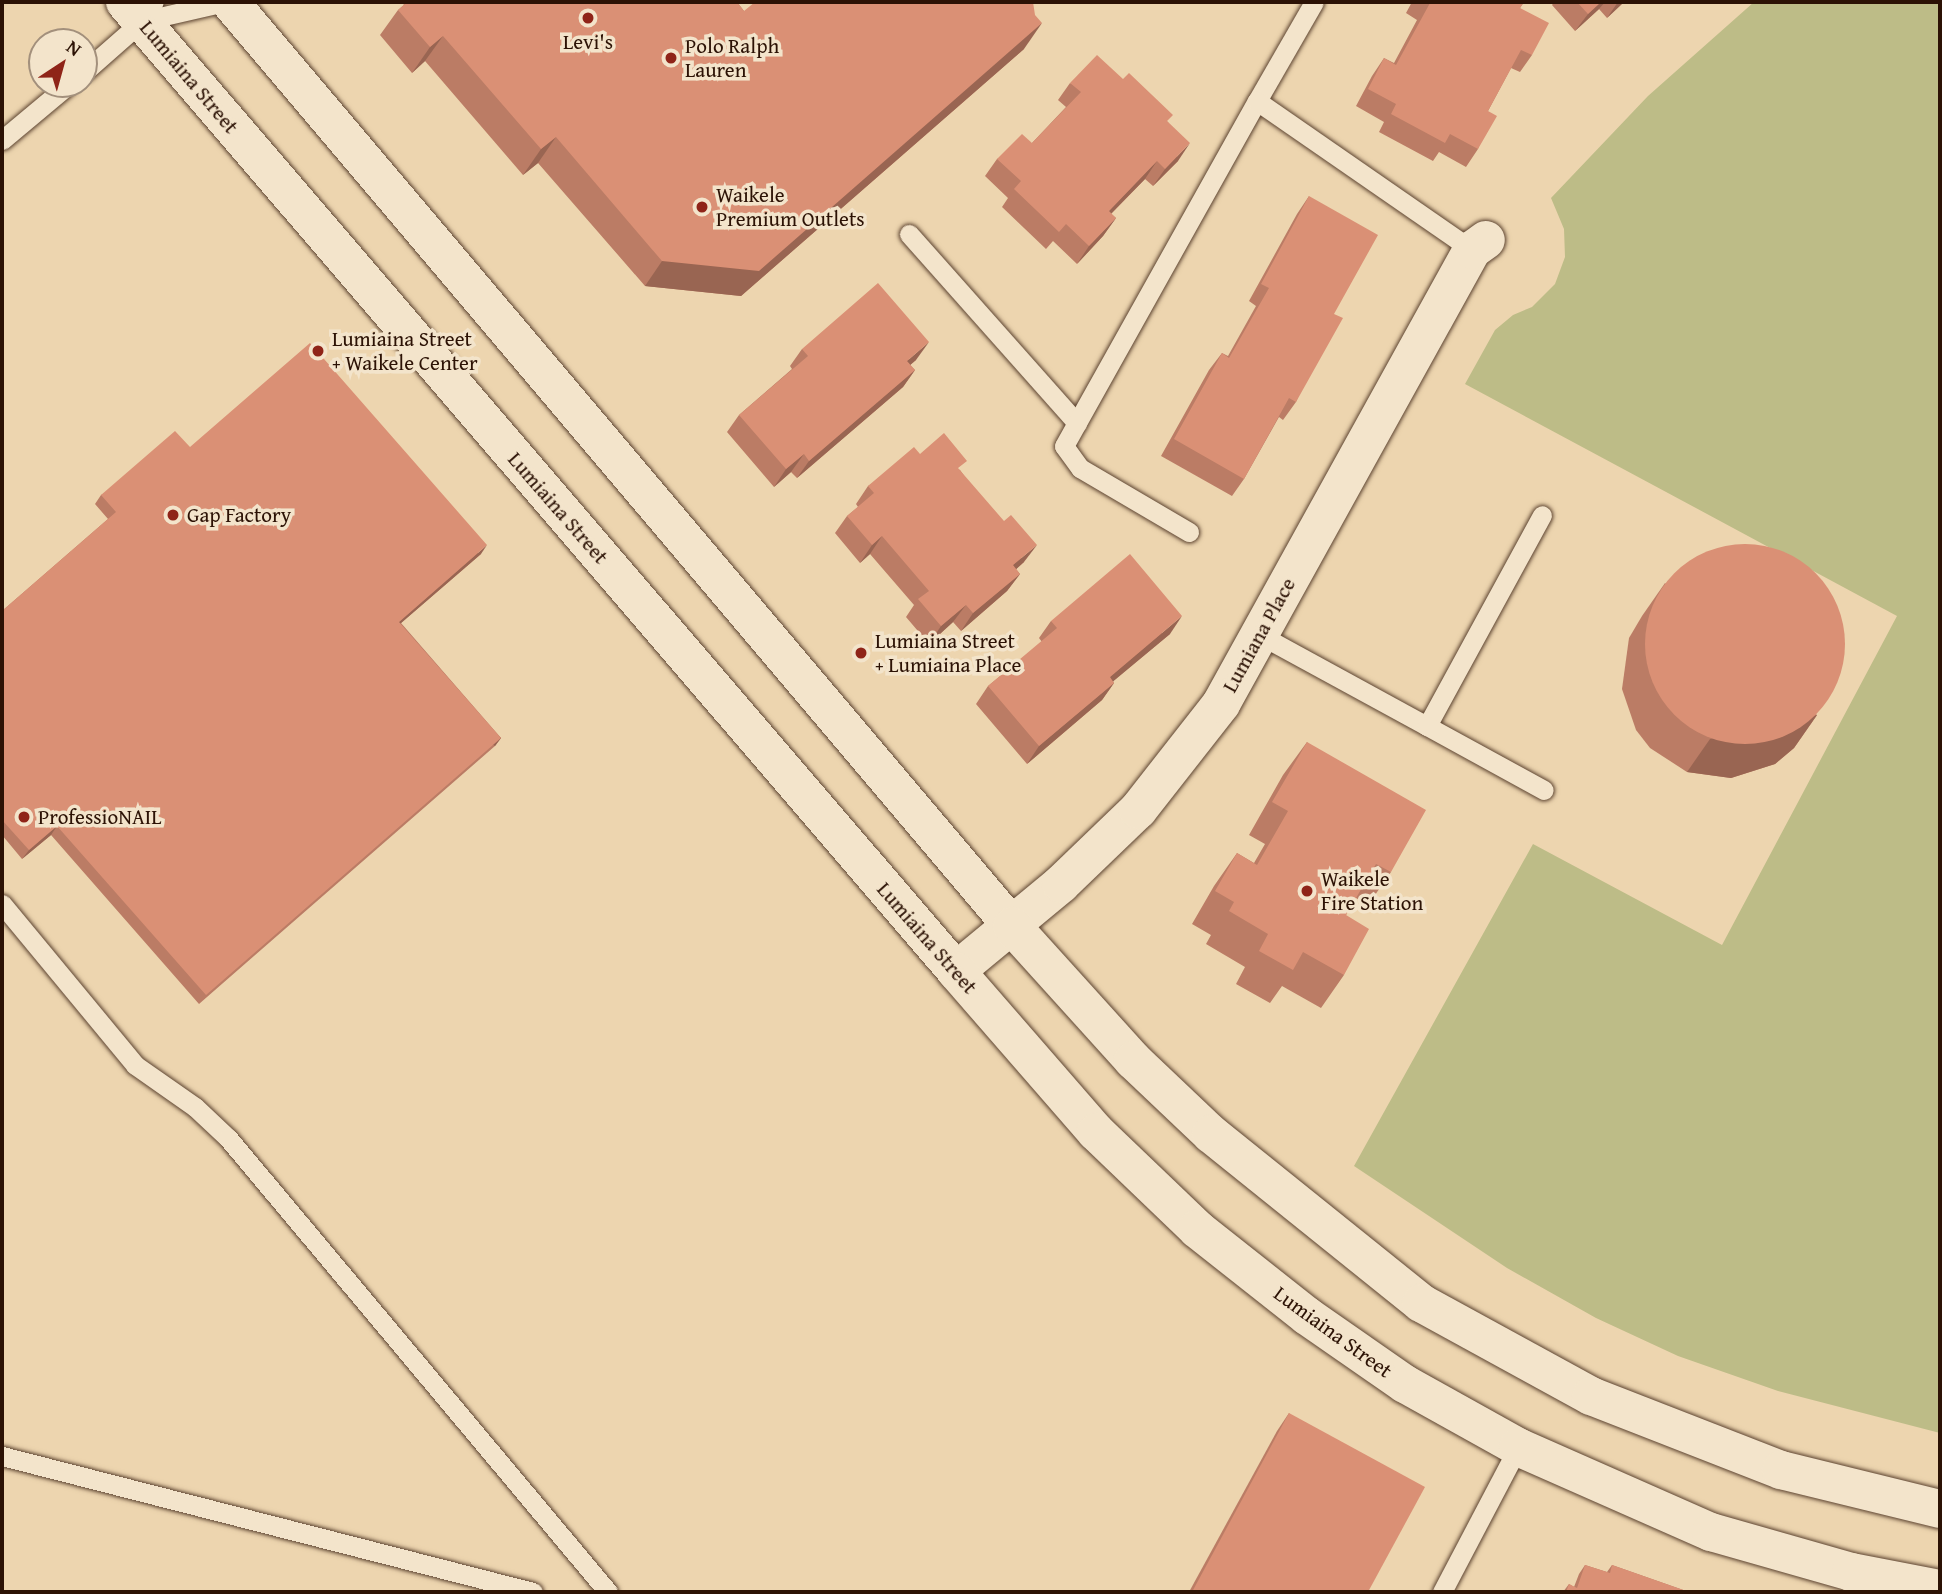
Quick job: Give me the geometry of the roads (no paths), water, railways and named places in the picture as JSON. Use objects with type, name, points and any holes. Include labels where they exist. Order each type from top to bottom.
[{"type":"main road","points":[[228,2],[1012,926],[1133,1060],[1211,1134],[1421,1303],[1591,1396],[1781,1470],[1940,1509]]},
{"type":"main road","name":"Lumiaina Street","points":[[140,8],[956,971],[1096,1132],[1197,1228],[1307,1316],[1405,1384],[1518,1447],[1614,1493],[1711,1532],[1851,1572],[1940,1589]]},
{"type":"main road","name":"Lumiana Place","points":[[956,971],[1104,845],[1154,792],[1221,704],[1479,245]]},
{"type":"lane","points":[[98,56],[140,8],[228,2]]},
{"type":"lane","points":[[1189,531],[1080,468],[1064,446],[1314,2]]},
{"type":"lane","points":[[2,140],[52,98]]},
{"type":"lane","points":[[1258,101],[1479,245]]},
{"type":"lane","points":[[909,234],[1077,423]]},
{"type":"lane","points":[[1427,726],[1542,515]]},
{"type":"lane","points":[[1260,635],[1544,790]]},
{"type":"lane","points":[[2,904],[135,1065],[195,1107],[228,1138],[608,1592]]},
{"type":"lane","points":[[1442,1592],[1518,1447]]},
{"type":"lane","points":[[2,1456],[533,1592]]},
{"type":"place","name":"Levi's","points":[[588,18]]},
{"type":"place","name":"Polo Ralph Lauren","points":[[671,58]]},
{"type":"place","name":"Waikele Premium Outlets","points":[[702,207]]},
{"type":"place","name":"Lumiaina Street + Waikele Center","points":[[318,351]]},
{"type":"place","name":"Gap Factory","points":[[173,515]]},
{"type":"place","name":"Lumiaina Street + Lumiaina Place","points":[[861,653]]},
{"type":"place","name":"ProfessioNAIL","points":[[24,817]]},
{"type":"place","name":"Waikele Fire Station","points":[[1307,891]]}]
